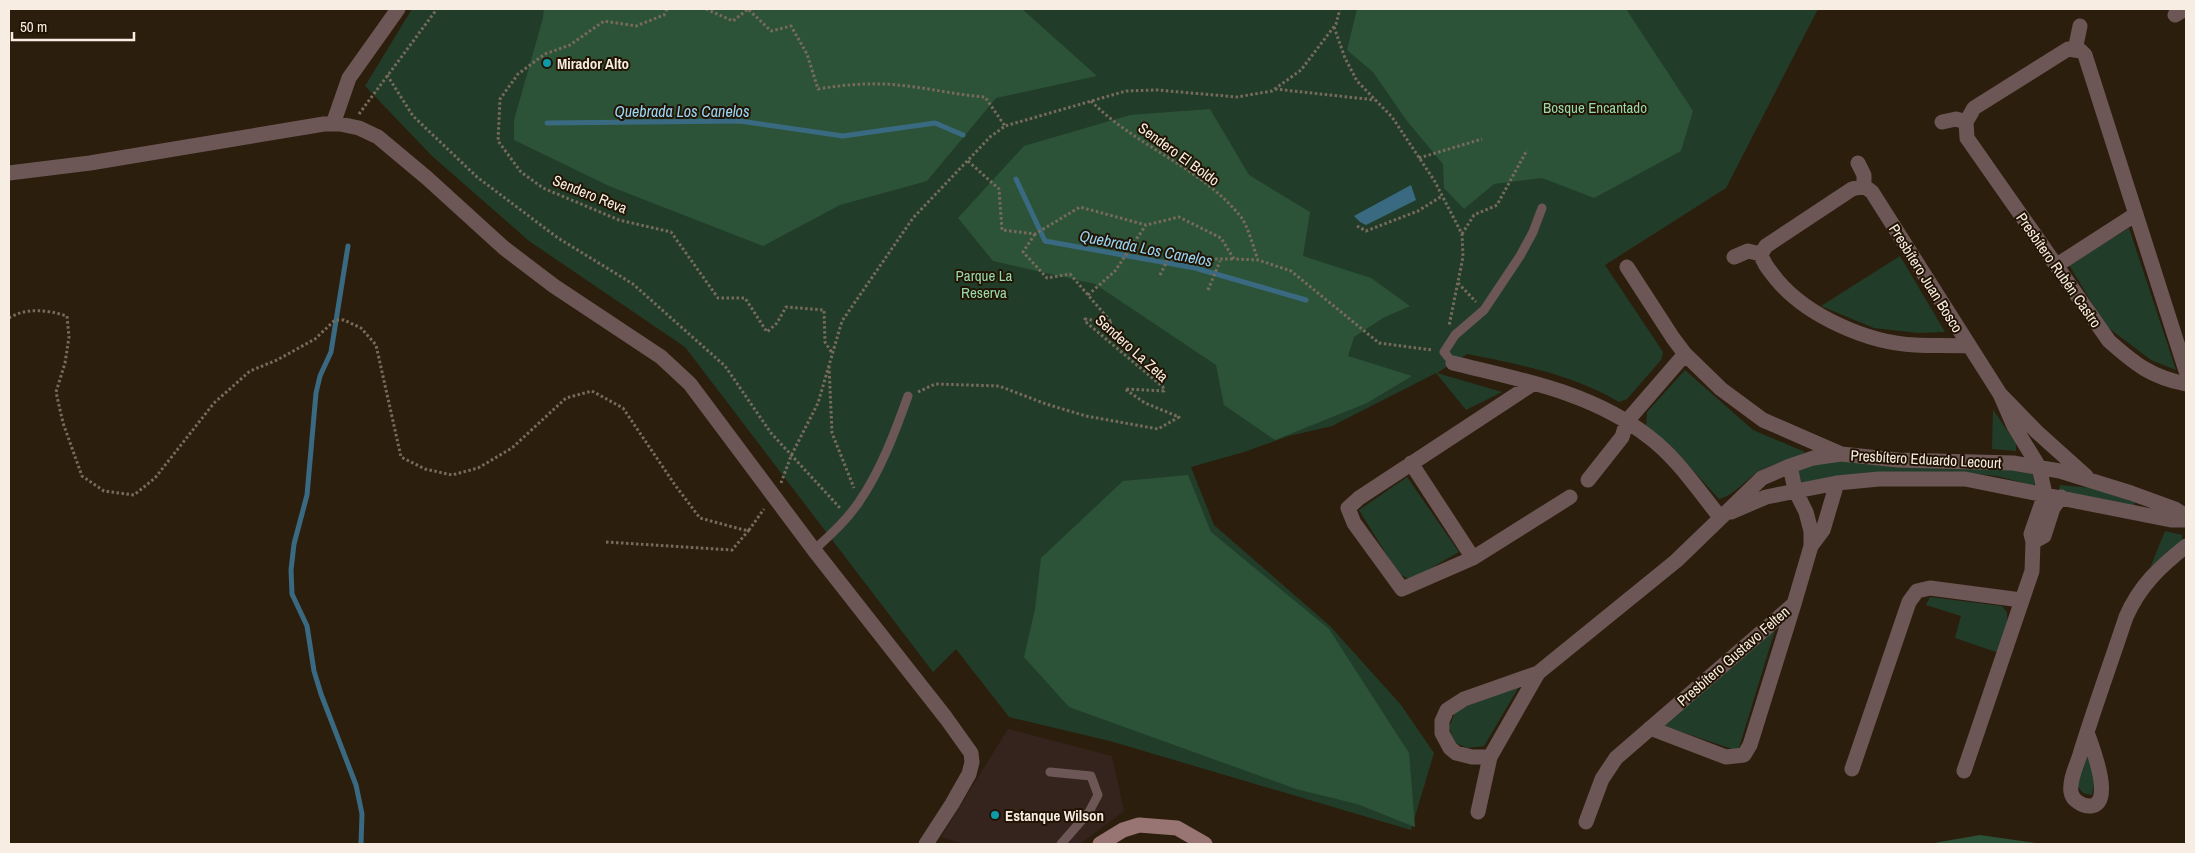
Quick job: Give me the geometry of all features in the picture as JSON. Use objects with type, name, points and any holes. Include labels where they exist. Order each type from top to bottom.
[{"type":"street","points":[[333,124],[349,78],[398,9]]},
{"type":"street","points":[[2075,50],[2080,26]]},
{"type":"street","points":[[1942,122],[1956,120],[1966,122],[1974,108],[2068,49],[2075,50],[2084,55],[2186,371]]},
{"type":"street","name":"Presbítero Rubén Castro","points":[[1966,122],[1968,138],[2109,341],[2136,365],[2161,377],[2186,384]]},
{"type":"street","points":[[9,173],[90,163],[324,124],[350,126],[378,137],[504,248],[554,286],[661,356],[690,384],[814,550],[951,725],[971,754],[972,762],[969,774],[926,844]]},
{"type":"street","name":"Presbítero Juan Bosco","points":[[1858,163],[1864,175],[1864,186],[1872,192],[2000,394],[2014,426],[2039,466],[2045,494]]},
{"type":"street","points":[[1864,186],[1852,189],[1766,246],[1761,254],[1764,264],[1787,292],[1818,315],[1844,328],[1874,337],[1913,345],[1968,346]]},
{"type":"street","points":[[2057,265],[2136,214]]},
{"type":"street","points":[[1734,257],[1748,251],[1761,254]]},
{"type":"street","points":[[1627,267],[1685,354],[1721,389],[1763,420],[1841,454]]},
{"type":"street","points":[[1588,480],[1622,437],[1627,422],[1685,354]]},
{"type":"street","points":[[1449,358],[1583,398],[1627,422],[1650,437],[1679,467],[1720,517]]},
{"type":"street","points":[[1534,383],[1411,463],[1359,498],[1348,508],[1354,523],[1402,588],[1473,558],[1570,497]]},
{"type":"street","name":"Presbítero Juan Bosco","points":[[2000,394],[2037,432],[2091,481]]},
{"type":"street","name":"Presbítero Eduardo Lecourt","points":[[1538,673],[1490,757],[1472,757],[1456,753],[1450,748],[1442,733],[1442,721],[1447,710],[1464,700],[1538,673],[1676,561],[1762,478],[1813,458],[1841,454],[1898,460],[2013,463],[2039,466],[2175,509],[2186,518]]},
{"type":"street","points":[[1411,463],[1473,558]]},
{"type":"street","name":"Presbítero Gustavo Felten","points":[[1586,822],[1602,779],[1616,758],[1794,604],[1811,546],[1811,531],[1806,512],[1795,490],[1790,466]]},
{"type":"street","name":"Presbítero Eduardo Lecourt","points":[[1720,517],[1766,497],[1837,483],[1879,479],[1965,479],[2171,520],[2186,518]]},
{"type":"street","name":"Presbítero Gustavo Felten","points":[[1811,546],[1823,530],[1837,483]]},
{"type":"street","points":[[1964,772],[2032,571],[2033,542],[2031,534],[2045,494]]},
{"type":"street","points":[[2033,542],[2044,536],[2053,508],[2061,498]]},
{"type":"street","points":[[2141,514],[2145,499]]},
{"type":"street","points":[[2087,732],[2134,599],[2145,583],[2186,546]]},
{"type":"street","points":[[1852,769],[1909,602],[1917,591],[1930,588],[2022,600]]},
{"type":"street","points":[[1650,728],[1726,757],[1744,755],[1750,745],[1794,604]]},
{"type":"street","points":[[1478,812],[1490,757]]},
{"type":"street","points":[[1100,844],[1123,830],[1139,825],[1177,828],[1205,844]]},
{"type":"lane","points":[[1449,358],[1455,335],[1484,310],[1520,256],[1533,232],[1542,208]]},
{"type":"lane","points":[[814,550],[860,502],[880,464],[908,396]]},
{"type":"lane","points":[[1050,772],[1091,776],[1098,795],[1089,812],[1061,844]]},
{"type":"path","points":[[350,126],[437,9]]},
{"type":"path","name":"Sendero Reva","points":[[667,9],[664,15],[636,26],[604,21],[570,45],[545,54],[518,74],[500,99],[498,141],[521,172],[543,188],[619,220],[671,232],[718,298],[745,298],[767,332],[786,307],[824,310],[825,342],[832,353]]},
{"type":"path","points":[[706,9],[733,21],[748,9],[771,31],[791,26],[807,54],[818,89],[864,83],[907,86],[959,95],[985,97],[1005,126]]},
{"type":"path","points":[[1274,89],[1301,70],[1334,27],[1340,9]]},
{"type":"path","points":[[1160,274],[1168,259],[1258,260],[1291,271],[1379,343],[1449,358],[1457,282],[1463,257],[1462,234],[1442,196],[1392,117],[1357,81],[1345,58],[1334,27]]},
{"type":"path","points":[[387,75],[413,116],[477,177],[558,238],[633,284],[725,366],[771,433],[848,516]]},
{"type":"path","points":[[606,542],[732,550],[750,530],[784,477],[791,456],[818,403],[842,321],[914,218],[990,137],[1005,126],[1126,91],[1157,90],[1237,97],[1274,89],[1375,100]]},
{"type":"path","name":"Sendero El Boldo","points":[[1091,101],[1105,116],[1202,180],[1242,218],[1258,260]]},
{"type":"path","points":[[1419,158],[1482,139]]},
{"type":"path","points":[[1462,234],[1474,215],[1497,205],[1527,150]]},
{"type":"path","points":[[968,161],[999,189],[1002,230],[1035,234],[1080,207],[1146,225],[1179,217],[1221,238],[1234,259]]},
{"type":"path","points":[[1357,226],[1366,231],[1418,211],[1442,196]]},
{"type":"path","points":[[1088,295],[1115,271],[1146,225]]},
{"type":"path","name":"Sendero La Zeta","points":[[908,396],[935,384],[999,386],[1046,404],[1086,416],[1158,429],[1179,417],[1145,403],[1125,388],[1164,391],[1163,387],[1087,324],[1085,319],[1112,323],[1070,274],[1047,278],[1024,252],[1035,234]]},
{"type":"path","points":[[1208,290],[1220,261]]},
{"type":"path","points":[[1457,282],[1484,310]]},
{"type":"path","points":[[9,318],[21,311],[50,311],[66,316],[69,337],[65,363],[56,392],[63,423],[82,476],[104,491],[134,495],[155,478],[214,403],[250,371],[277,360],[315,339],[335,320],[344,320],[361,328],[376,345],[401,457],[425,469],[452,475],[478,468],[512,448],[566,398],[592,391],[623,408],[675,485],[700,518],[750,530]]},
{"type":"path","points":[[829,363],[832,433],[860,502]]},
{"type":"shaded area","points":[[1008,729],[1112,756],[1124,811],[1080,844],[965,844],[941,837]]},
{"type":"green space","name":"Parque La Reserva","points":[[412,9],[1818,9],[1726,188],[1605,265],[1663,352],[1661,360],[1627,399],[1619,402],[1565,378],[1526,366],[1467,354],[1437,373],[1502,392],[1466,410],[1436,373],[1332,426],[1289,436],[1244,452],[1191,467],[1214,525],[1330,626],[1401,705],[1434,753],[1411,830],[1110,741],[1009,717],[956,649],[933,672],[685,347],[529,241],[432,156],[365,86]]},
{"type":"green space","points":[[544,9],[1022,9],[1097,76],[996,98],[927,181],[840,205],[763,246],[609,186],[514,140],[514,120]]},
{"type":"green space","name":"Bosque Encantado","points":[[1357,9],[1626,9],[1693,111],[1681,151],[1594,198],[1542,178],[1494,184],[1464,209],[1444,188],[1443,164],[1407,121],[1373,72],[1347,50]]},
{"type":"green space","points":[[1210,109],[1249,175],[1310,212],[1303,256],[1371,278],[1410,306],[1383,318],[1354,337],[1348,356],[1412,376],[1367,403],[1275,440],[1224,405],[1216,365],[1095,284],[993,261],[958,218],[1024,146],[1130,115]]},
{"type":"green space","points":[[2129,228],[2176,370],[2151,360],[2106,326],[2069,265]]},
{"type":"green space","points":[[1900,256],[1945,332],[1919,333],[1874,328],[1821,306]]},
{"type":"green space","points":[[1685,370],[1753,430],[1805,452],[1795,459],[1761,470],[1731,494],[1719,499],[1681,457],[1646,426],[1647,412]]},
{"type":"green space","points":[[1993,410],[2016,443],[2016,451],[1992,449]]},
{"type":"green space","points":[[1837,460],[2032,470],[2035,486],[1997,476],[1966,473],[1805,484],[1798,481],[1795,473],[1799,468]]},
{"type":"green space","points":[[1188,475],[1211,532],[1329,629],[1409,753],[1415,827],[1357,804],[1296,789],[1069,707],[1024,657],[1035,609],[1041,558],[1123,481]]},
{"type":"green space","points":[[1407,477],[1459,552],[1410,580],[1398,573],[1359,510]]},
{"type":"green space","points":[[2060,485],[2093,488],[2135,502],[2134,507],[2059,491]]},
{"type":"green space","points":[[2165,531],[2182,535],[2182,540],[2150,568]]},
{"type":"green space","points":[[1930,597],[2002,606],[2007,612],[2007,624],[1999,653],[1955,638],[1961,616],[1926,605]]},
{"type":"green space","points":[[1775,630],[1738,751],[1664,726]]},
{"type":"green space","points":[[1520,685],[1484,746],[1468,748],[1455,743],[1449,727],[1456,710]]},
{"type":"green space","points":[[2087,751],[2095,778],[2092,795],[2083,793],[2076,784]]},
{"type":"green space","points":[[1980,835],[2043,844],[1928,844]]},
{"type":"water","points":[[1411,185],[1416,200],[1366,225],[1354,216]]},
{"type":"waterway","name":"Quebrada Los Canelos","points":[[547,123],[740,121],[843,136],[935,123],[963,135]]},
{"type":"waterway","name":"Quebrada Los Canelos","points":[[1016,179],[1045,241],[1195,268],[1306,300]]},
{"type":"waterway","points":[[348,246],[331,352],[320,376],[316,393],[307,495],[294,544],[291,570],[292,594],[307,626],[314,671],[356,785],[362,814],[361,844]]},
{"type":"place","name":"Mirador Alto","points":[[547,63]]},
{"type":"place","name":"Estanque Wilson","points":[[995,815]]}]
